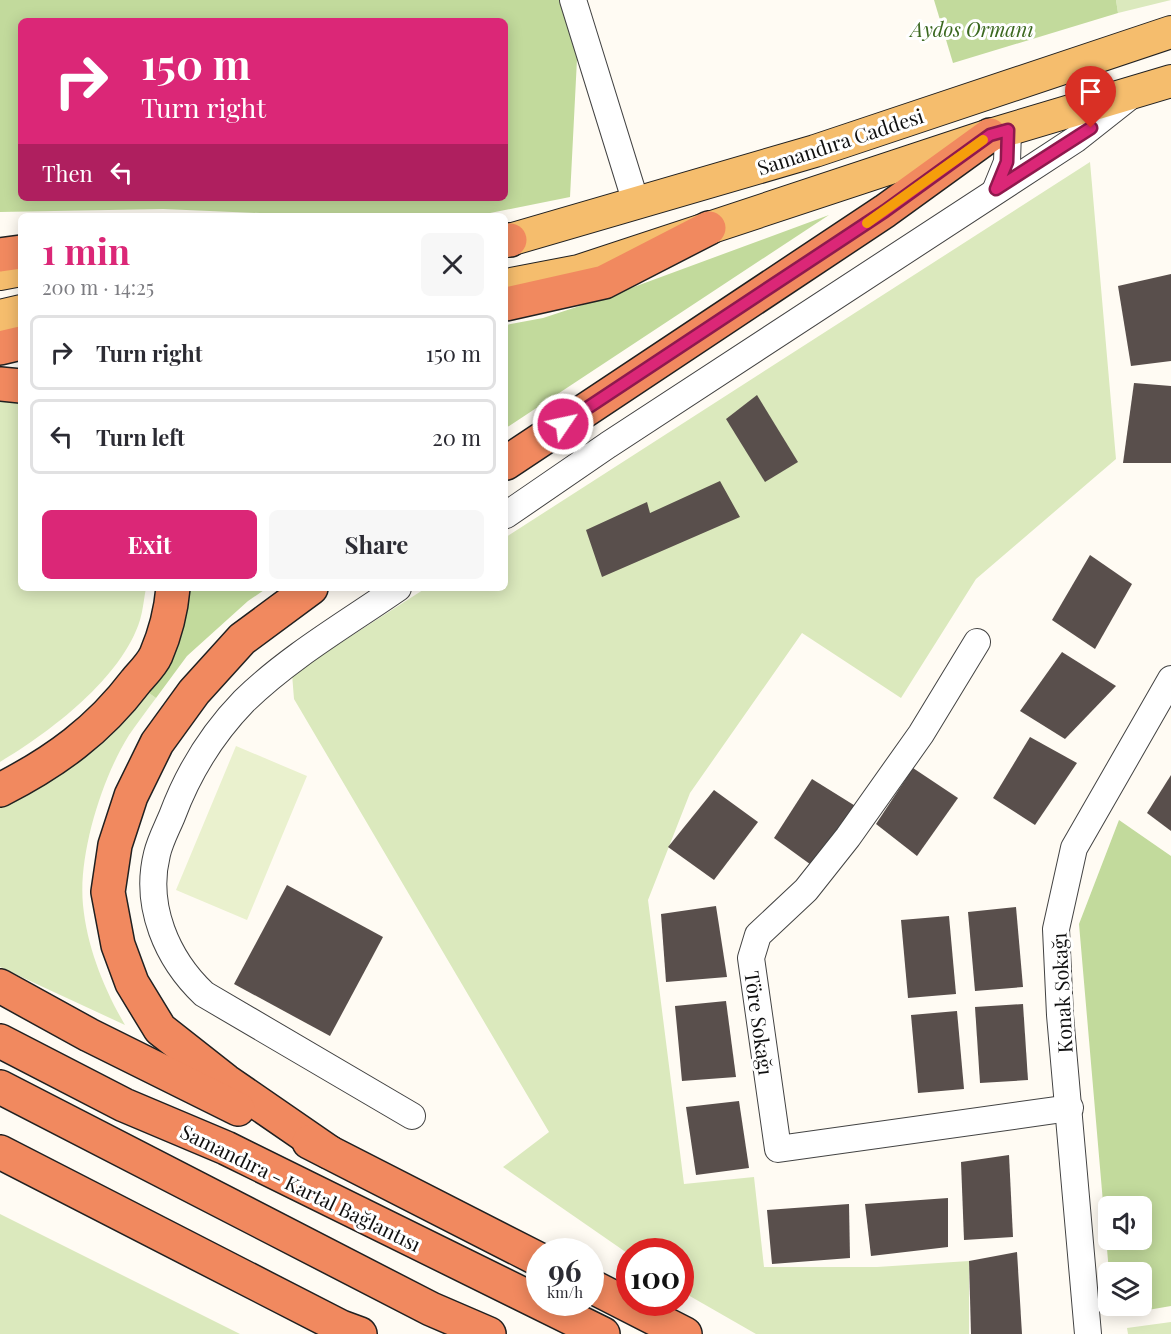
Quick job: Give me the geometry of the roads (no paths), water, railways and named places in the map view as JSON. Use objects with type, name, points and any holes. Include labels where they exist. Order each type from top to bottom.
[{"type":"highway","points":[[508,462],[885,211],[999,132]]},
{"type":"highway","points":[[508,304],[604,282],[709,228]]},
{"type":"highway","points":[[0,255],[18,252]]},
{"type":"highway","points":[[0,348],[18,344]]},
{"type":"highway","points":[[0,384],[18,386]]},
{"type":"highway","points":[[0,790],[40,770],[68,750],[121,701],[155,657],[171,610],[173,591]]},
{"type":"highway","points":[[307,591],[242,639],[194,692],[157,743],[131,796],[115,845],[108,892],[118,945],[132,983],[160,1029],[226,1081],[329,1152]]},
{"type":"highway","points":[[0,986],[89,1035],[329,1152],[526,1253]]},
{"type":"highway","name":"Samandıra - Kartal Bağlantısı","points":[[0,1041],[124,1105],[226,1148],[603,1334]]},
{"type":"highway","points":[[0,1087],[431,1309],[489,1334]]},
{"type":"highway","points":[[0,1152],[341,1327],[360,1334]]},
{"type":"highway","points":[[604,1293],[685,1334]]},
{"type":"main road","name":"Samandıra Caddesi","points":[[508,240],[815,151],[1171,32]]},
{"type":"main road","name":"Samandıra Caddesi","points":[[508,285],[579,271],[999,132],[1171,81]]},
{"type":"main road","points":[[0,274],[18,271]]},
{"type":"main road","points":[[0,316],[18,312]]},
{"type":"street","points":[[573,0],[636,203]]},
{"type":"street","points":[[508,514],[996,189],[1076,139],[1135,92]]},
{"type":"street","points":[[996,189],[1007,162],[999,132]]},
{"type":"street","points":[[394,591],[266,681],[222,726],[183,786],[157,854],[154,896],[164,939],[174,959],[187,977],[204,994],[412,1116]]},
{"type":"street","name":"Töre Sokağı","points":[[977,642],[921,734],[848,837],[806,890],[758,935],[751,957],[778,1149],[1070,1108]]},
{"type":"street","name":"Konak Sokağı","points":[[1088,1334],[1070,1108],[1060,1015],[1056,929],[1074,848],[1171,679]]},
{"type":"park label","name":"Aydos Ormanı","points":[[972,28]]}]
